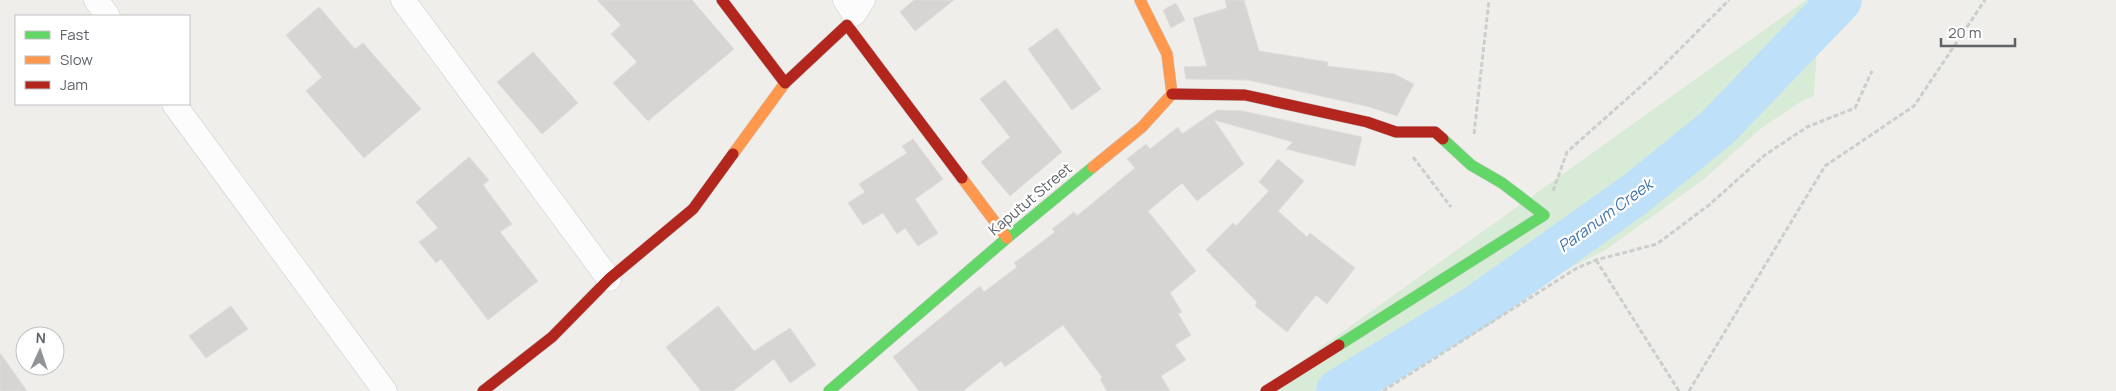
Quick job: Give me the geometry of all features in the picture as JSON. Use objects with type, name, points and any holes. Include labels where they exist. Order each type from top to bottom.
[{"type":"street","points":[[96,0],[107,15]]},
{"type":"street","points":[[402,0],[609,279]]},
{"type":"street","points":[[722,0],[786,83]]},
{"type":"street","points":[[1140,0],[1167,54],[1172,94],[1245,95],[1367,122],[1396,132],[1435,132],[1471,165],[1502,183],[1544,215],[1266,391]]},
{"type":"street","points":[[483,391],[552,337],[609,279],[693,209],[786,83],[852,10],[1006,238]]},
{"type":"street","name":"Kaputut Street","points":[[829,391],[1006,238],[1142,127],[1172,94]]},
{"type":"street","points":[[175,105],[385,391]]},
{"type":"path","points":[[1471,165],[1489,0]]},
{"type":"path","points":[[1544,215],[1568,152],[1656,73],[1729,0]]},
{"type":"path","points":[[1689,391],[1825,166],[1914,106],[1985,0]]},
{"type":"path","points":[[1384,391],[1577,268],[1596,260],[1657,244],[1709,205],[1765,155],[1807,127],[1855,108],[1872,71]]},
{"type":"path","points":[[1396,132],[1451,207]]},
{"type":"path","points":[[1596,260],[1679,391]]},
{"type":"green space","points":[[1806,0],[1820,0],[1814,96],[1802,101],[1760,129],[1704,179],[1607,249],[1549,279],[1372,391],[1260,391]]},
{"type":"building","points":[[597,0],[692,0],[734,49],[648,121],[613,83],[637,62],[611,34],[621,25]]},
{"type":"building","points":[[914,0],[954,0],[915,31],[900,12]]},
{"type":"building","points":[[1225,0],[1244,0],[1259,51],[1328,62],[1327,66],[1394,74],[1414,84],[1397,116],[1370,107],[1248,80],[1186,79],[1184,67],[1207,66],[1193,18],[1227,8]]},
{"type":"building","points":[[1176,3],[1185,20],[1171,28],[1163,10]]},
{"type":"building","points":[[319,7],[355,49],[363,43],[421,109],[364,158],[306,91],[322,77],[286,35]]},
{"type":"building","points":[[1057,28],[1101,89],[1072,110],[1028,49]]},
{"type":"building","points":[[533,52],[578,103],[542,134],[497,82]]},
{"type":"building","points":[[1005,80],[1062,152],[1010,196],[981,162],[1010,137],[980,99]]},
{"type":"building","points":[[1217,110],[1243,111],[1362,137],[1355,166],[1286,149],[1293,142],[1214,120],[1244,164],[1197,201],[1182,183],[1148,211],[1196,271],[1170,293],[1182,312],[1178,314],[1191,335],[1175,345],[1186,360],[1161,376],[1170,391],[1107,391],[1100,379],[1102,377],[1063,325],[1005,367],[1001,361],[963,391],[919,391],[893,357],[980,286],[984,292],[1017,267],[1014,263],[1055,232],[1052,229],[1074,212],[1077,216],[1135,168],[1127,159],[1146,144],[1150,149],[1178,127],[1182,134]]},
{"type":"building","points":[[913,139],[943,179],[915,199],[938,233],[918,246],[905,228],[897,234],[883,213],[863,225],[848,203],[865,192],[859,184],[907,153],[902,146]]},
{"type":"building","points":[[469,157],[489,180],[483,185],[512,224],[500,232],[538,281],[488,320],[441,259],[436,263],[419,242],[438,228],[416,202]]},
{"type":"building","points":[[1278,159],[1304,181],[1278,211],[1307,237],[1310,233],[1355,268],[1327,304],[1316,295],[1287,332],[1255,306],[1257,302],[1206,250],[1233,223],[1236,226],[1269,191],[1259,182]]},
{"type":"building","points":[[231,306],[248,329],[206,358],[189,336]]},
{"type":"building","points":[[718,306],[754,351],[790,328],[816,365],[790,383],[774,359],[733,391],[701,391],[666,347]]},
{"type":"building","points":[[0,353],[27,391],[0,391]]},
{"type":"waterway","name":"Paranum Creek","points":[[1338,391],[1476,307],[1634,195],[1717,128],[1840,0]]},
{"type":"traffic: fast","points":[[1339,345],[1544,215],[1502,183],[1471,165],[1443,139]]},
{"type":"traffic: fast","points":[[829,391],[1007,238],[1093,167]]},
{"type":"traffic: slow","points":[[1093,167],[1142,127],[1172,94],[1167,54],[1140,0]]},
{"type":"traffic: slow","points":[[733,154],[785,83]]},
{"type":"traffic: slow","points":[[962,178],[1007,238]]},
{"type":"traffic: jam","points":[[722,0],[785,83],[847,25],[962,178]]},
{"type":"traffic: jam","points":[[1172,94],[1245,95],[1367,122],[1396,132],[1435,132],[1443,139]]},
{"type":"traffic: jam","points":[[483,391],[552,337],[609,279],[693,209],[733,154]]},
{"type":"traffic: jam","points":[[1266,391],[1339,345]]}]
